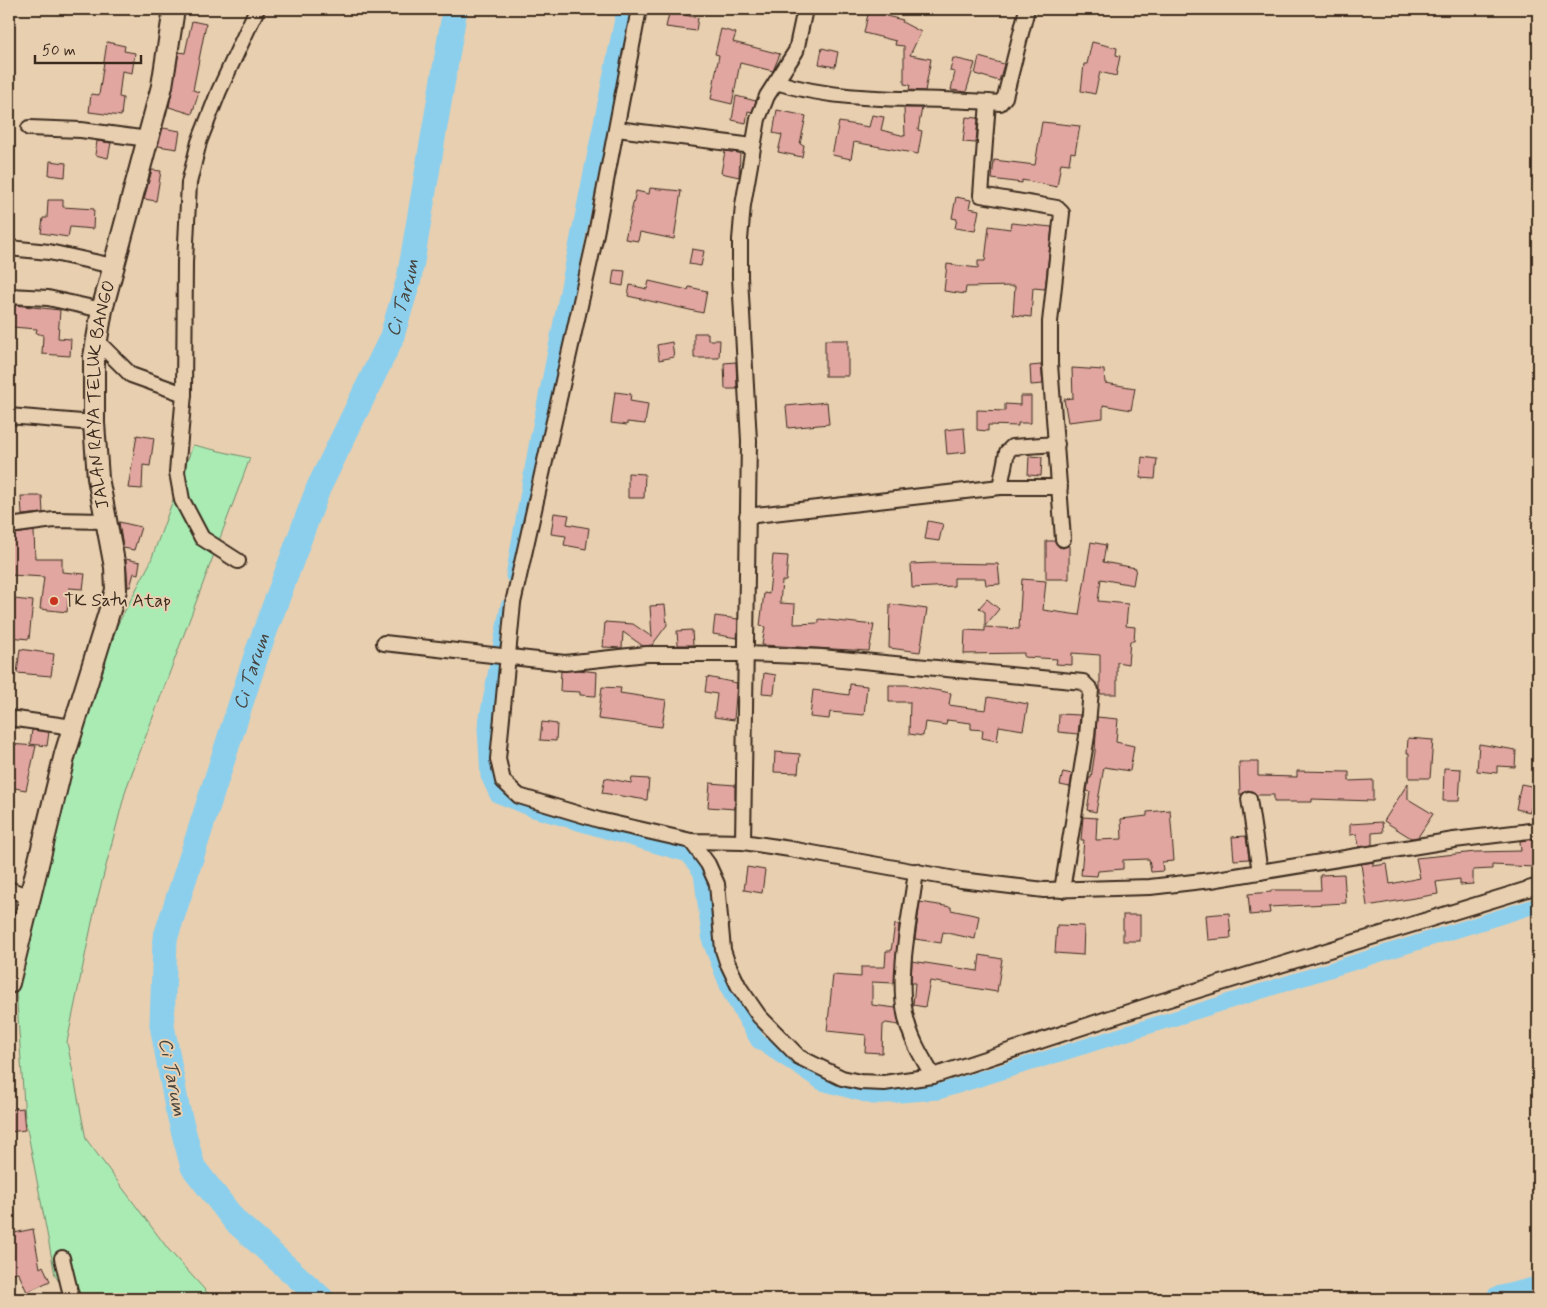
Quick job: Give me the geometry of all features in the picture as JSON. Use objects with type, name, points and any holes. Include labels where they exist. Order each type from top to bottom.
[{"type":"main road","name":"JALAN RAYA TELUK BANGO","points":[[9,983],[73,726],[116,590],[115,567],[98,478],[94,423],[94,357],[102,310],[162,86],[174,9]]},
{"type":"street","points":[[238,561],[202,538],[182,500],[176,472],[184,394],[185,262],[189,183],[193,164],[219,91],[257,9]]},
{"type":"street","points":[[638,9],[595,239],[513,603],[510,657],[498,744],[500,773],[509,788],[519,796],[598,820],[691,841],[743,842],[1002,886],[1062,890],[1150,887],[1260,872],[1454,840],[1538,830]]},
{"type":"street","points":[[743,842],[749,412],[740,277],[740,240],[753,146],[762,105],[796,51],[805,9]]},
{"type":"street","points":[[776,82],[800,90],[842,96],[1004,102],[1027,9]]},
{"type":"street","points":[[988,102],[982,196],[1057,208],[1062,213],[1050,322],[1063,539]]},
{"type":"street","points":[[29,128],[81,130],[148,139]]},
{"type":"street","points":[[617,129],[753,146]]},
{"type":"street","points":[[9,248],[49,252],[114,266]]},
{"type":"street","points":[[9,296],[48,298],[102,310]]},
{"type":"street","points":[[97,340],[121,367],[131,375],[184,394]]},
{"type":"street","points":[[9,416],[94,423]]},
{"type":"street","points":[[1000,487],[1007,452],[1012,447],[1056,444]]},
{"type":"street","points":[[747,516],[1000,487],[1060,487]]},
{"type":"street","points":[[9,526],[54,520],[105,522]]},
{"type":"street","points":[[384,643],[565,663],[647,654],[746,654],[925,665],[1087,684],[1091,690],[1087,736],[1062,890]]},
{"type":"street","points":[[9,718],[73,726]]},
{"type":"street","points":[[1249,799],[1260,872]]},
{"type":"street","points":[[691,841],[708,864],[717,884],[723,950],[739,988],[770,1030],[799,1057],[842,1078],[860,1082],[884,1083],[933,1076],[1165,1000],[1538,886]]},
{"type":"street","points":[[916,871],[903,986],[905,1013],[914,1044],[933,1076]]},
{"type":"street","points":[[9,889],[29,897]]},
{"type":"street","points":[[62,1258],[72,1299]]},
{"type":"green space","points":[[193,445],[250,458],[126,789],[95,908],[67,1042],[86,1139],[168,1249],[213,1299],[69,1299],[55,1275],[25,1118],[16,989],[98,662],[150,563]]},
{"type":"building","points":[[670,9],[686,9],[685,15],[698,18],[696,31],[666,27]]},
{"type":"building","points":[[869,9],[888,9],[886,16],[903,20],[902,22],[921,32],[910,55],[931,59],[925,91],[909,90],[910,85],[904,84],[904,46],[895,45],[896,41],[864,33]]},
{"type":"building","points":[[192,21],[206,24],[193,90],[199,92],[192,114],[169,107],[179,52],[185,53]]},
{"type":"building","points":[[721,29],[736,33],[733,42],[780,54],[773,71],[740,63],[732,104],[711,99],[719,55],[715,54]]},
{"type":"building","points":[[107,42],[125,46],[124,51],[135,53],[132,73],[122,71],[119,97],[123,98],[121,116],[89,112],[91,94],[99,95]]},
{"type":"building","points":[[1092,42],[1117,48],[1116,55],[1120,56],[1116,76],[1100,72],[1095,94],[1081,91],[1084,64],[1087,64]]},
{"type":"building","points":[[822,48],[838,52],[835,67],[819,64]]},
{"type":"building","points":[[979,57],[1004,64],[999,81],[975,74]]},
{"type":"building","points":[[953,58],[975,63],[966,92],[951,90],[955,72],[950,71]]},
{"type":"building","points":[[736,96],[756,101],[752,112],[748,111],[746,123],[732,120]]},
{"type":"building","points":[[904,108],[922,108],[918,130],[922,131],[918,154],[854,142],[851,159],[832,155],[839,122],[869,127],[872,115],[884,117],[881,130],[905,136]]},
{"type":"building","points":[[777,110],[806,116],[800,144],[804,145],[802,157],[778,152],[782,135],[773,133]]},
{"type":"building","points":[[966,117],[978,118],[976,143],[963,142]]},
{"type":"building","points":[[1042,122],[1080,126],[1075,153],[1071,152],[1069,164],[1061,163],[1057,187],[1022,180],[1022,183],[992,179],[994,160],[1035,165]]},
{"type":"building","points":[[163,128],[180,131],[177,149],[158,146]]},
{"type":"building","points":[[97,141],[111,143],[108,158],[95,155]]},
{"type":"building","points":[[725,151],[740,153],[739,177],[721,173]]},
{"type":"building","points":[[50,161],[66,163],[65,177],[49,175]]},
{"type":"building","points":[[152,170],[161,171],[156,201],[144,199]]},
{"type":"building","points":[[650,188],[681,191],[674,239],[640,232],[638,241],[625,239],[636,191],[649,194]]},
{"type":"building","points":[[956,197],[971,200],[969,208],[979,210],[975,231],[955,228],[957,219],[952,218]]},
{"type":"building","points":[[48,200],[63,200],[63,207],[94,209],[93,229],[70,227],[68,237],[41,233],[43,218],[47,218]]},
{"type":"building","points":[[1011,223],[1052,227],[1045,289],[1033,288],[1031,317],[1013,315],[1015,286],[966,287],[965,294],[944,291],[947,264],[978,268],[978,261],[985,261],[989,226],[1010,229]]},
{"type":"building","points":[[692,249],[704,251],[701,266],[689,264]]},
{"type":"building","points":[[614,270],[625,271],[623,286],[612,284]]},
{"type":"building","points":[[649,281],[688,290],[689,287],[707,291],[703,313],[628,296],[630,285],[647,289]]},
{"type":"building","points":[[14,305],[60,310],[58,338],[71,339],[70,356],[42,354],[43,335],[36,333],[37,329],[12,327]]},
{"type":"building","points":[[694,333],[708,333],[708,340],[720,340],[719,358],[694,358]]},
{"type":"building","points":[[825,340],[848,340],[848,376],[825,376]]},
{"type":"building","points":[[672,342],[674,357],[659,360],[657,345]]},
{"type":"building","points":[[736,362],[737,389],[725,389],[724,363]]},
{"type":"building","points":[[1041,365],[1043,384],[1031,385],[1030,366]]},
{"type":"building","points":[[1072,368],[1104,370],[1105,383],[1135,388],[1131,410],[1103,405],[1103,418],[1068,422],[1064,399],[1073,398]]},
{"type":"building","points":[[615,392],[631,394],[630,401],[648,404],[645,424],[627,422],[627,425],[611,423]]},
{"type":"building","points":[[1020,396],[1031,396],[1031,423],[1018,423],[1018,426],[988,425],[988,431],[977,430],[977,410],[1005,411],[1005,404],[1020,405]]},
{"type":"building","points":[[827,402],[829,424],[788,428],[786,406]]},
{"type":"building","points":[[964,428],[966,452],[947,454],[945,430]]},
{"type":"building","points":[[137,435],[154,438],[150,466],[143,465],[142,489],[128,488]]},
{"type":"building","points":[[1029,456],[1042,457],[1041,476],[1028,475]]},
{"type":"building","points":[[1142,457],[1157,459],[1155,479],[1140,478]]},
{"type":"building","points":[[628,473],[645,474],[644,498],[628,498]]},
{"type":"building","points":[[21,496],[42,496],[43,513],[22,515]]},
{"type":"building","points":[[554,513],[569,515],[567,524],[589,528],[586,549],[564,545],[566,536],[551,534]]},
{"type":"building","points":[[928,521],[943,524],[939,541],[925,539]]},
{"type":"building","points":[[119,522],[141,527],[134,550],[123,548]]},
{"type":"building","points":[[34,531],[35,558],[62,558],[62,572],[85,574],[83,589],[69,588],[67,612],[40,609],[44,577],[10,575],[9,535]]},
{"type":"building","points":[[1046,541],[1055,541],[1059,547],[1063,548],[1069,545],[1069,579],[1046,579]]},
{"type":"building","points":[[1091,542],[1106,545],[1103,562],[1136,568],[1133,585],[1101,579],[1098,601],[1128,604],[1126,626],[1135,627],[1134,641],[1130,641],[1128,664],[1117,662],[1117,694],[1100,694],[1100,655],[1072,653],[1072,665],[1056,664],[1057,659],[1024,657],[1024,653],[964,654],[965,630],[985,631],[985,627],[1019,629],[1022,579],[1046,581],[1043,610],[1079,615]]},
{"type":"building","points":[[773,555],[788,556],[786,581],[782,581],[780,603],[795,604],[794,624],[819,623],[819,619],[874,625],[869,651],[762,645],[765,627],[760,626],[764,593],[769,594]]},
{"type":"building","points":[[126,559],[140,562],[138,574],[134,573],[130,587],[128,587]]},
{"type":"building","points":[[911,564],[998,564],[1000,584],[986,585],[985,578],[954,578],[954,586],[912,588]]},
{"type":"building","points":[[14,599],[33,601],[29,639],[10,637],[9,619],[12,619]]},
{"type":"building","points":[[987,599],[999,609],[985,626],[985,612],[979,608]]},
{"type":"building","points":[[890,604],[927,609],[920,652],[889,648]]},
{"type":"building","points":[[665,605],[667,625],[652,645],[643,646],[623,632],[622,648],[603,647],[605,622],[633,624],[652,637],[650,606]]},
{"type":"building","points":[[715,616],[738,619],[737,638],[713,634]]},
{"type":"building","points":[[692,630],[693,645],[678,645],[677,631]]},
{"type":"building","points":[[20,649],[54,654],[51,676],[17,673]]},
{"type":"building","points":[[561,671],[597,672],[596,696],[580,695],[580,692],[560,691]]},
{"type":"building","points":[[764,673],[776,675],[774,694],[762,693]]},
{"type":"building","points":[[707,677],[737,683],[734,720],[714,717],[717,694],[705,692]]},
{"type":"building","points":[[850,684],[867,686],[864,715],[830,712],[829,719],[810,717],[813,690],[849,695]]},
{"type":"building","points":[[889,685],[907,685],[951,693],[949,705],[970,708],[986,710],[988,697],[1028,704],[1023,730],[999,726],[997,741],[982,738],[983,730],[971,729],[971,723],[947,720],[946,725],[925,722],[923,736],[909,734],[910,702],[889,702]]},
{"type":"building","points":[[602,687],[621,688],[620,693],[666,700],[662,727],[598,719]]},
{"type":"building","points":[[1059,714],[1080,715],[1078,734],[1058,732]]},
{"type":"building","points":[[1097,717],[1118,719],[1116,742],[1134,746],[1130,771],[1104,767],[1096,812],[1087,810],[1090,792],[1087,791],[1095,752]]},
{"type":"building","points":[[542,722],[557,724],[556,741],[540,740]]},
{"type":"building","points":[[32,730],[49,732],[47,746],[30,744]]},
{"type":"building","points":[[1408,738],[1433,740],[1430,778],[1409,778]]},
{"type":"building","points":[[9,744],[36,746],[26,790],[9,787]]},
{"type":"building","points":[[1479,744],[1516,750],[1515,767],[1497,766],[1497,773],[1477,771]]},
{"type":"building","points":[[775,752],[800,754],[798,773],[774,772]]},
{"type":"building","points":[[1239,762],[1258,762],[1258,776],[1297,777],[1297,771],[1349,772],[1349,781],[1373,780],[1373,801],[1312,799],[1312,802],[1274,802],[1274,795],[1257,795],[1248,790],[1240,795]]},
{"type":"building","points":[[1444,768],[1461,769],[1459,801],[1443,801]]},
{"type":"building","points":[[1063,772],[1072,774],[1070,787],[1060,785]]},
{"type":"building","points":[[605,778],[631,783],[632,778],[649,779],[647,800],[602,793]]},
{"type":"building","points":[[710,783],[735,785],[735,809],[708,807]]},
{"type":"building","points":[[1408,783],[1408,799],[1433,814],[1418,837],[1411,838],[1384,821]]},
{"type":"building","points":[[1521,784],[1536,787],[1530,812],[1516,809]]},
{"type":"building","points":[[1170,810],[1174,861],[1162,862],[1163,871],[1151,872],[1149,859],[1123,860],[1123,869],[1098,871],[1097,876],[1081,875],[1084,840],[1081,840],[1083,817],[1097,818],[1096,840],[1122,839],[1121,819],[1147,816],[1147,812]]},
{"type":"building","points":[[1382,822],[1383,832],[1372,833],[1372,845],[1359,847],[1357,834],[1350,835],[1350,824]]},
{"type":"building","points":[[1246,836],[1249,859],[1234,860],[1232,837]]},
{"type":"building","points":[[1536,839],[1534,867],[1492,865],[1492,869],[1473,870],[1473,884],[1460,885],[1460,879],[1436,882],[1438,894],[1367,906],[1361,864],[1373,862],[1373,866],[1387,864],[1390,884],[1420,878],[1416,858],[1476,852],[1521,851],[1520,841]]},
{"type":"building","points":[[747,867],[765,870],[762,893],[744,890]]},
{"type":"building","points":[[1344,874],[1346,903],[1269,907],[1270,913],[1250,915],[1248,894],[1271,892],[1271,890],[1321,890],[1320,875]]},
{"type":"building","points":[[920,902],[951,907],[951,910],[979,916],[975,939],[943,932],[941,943],[915,939]]},
{"type":"building","points":[[1229,913],[1231,938],[1208,940],[1206,915]]},
{"type":"building","points":[[1123,915],[1140,915],[1140,941],[1123,941]]},
{"type":"building","points":[[895,924],[899,925],[894,983],[872,982],[872,1005],[896,1008],[899,1025],[886,1023],[883,1025],[882,1053],[865,1052],[866,1035],[827,1031],[833,975],[861,977],[861,967],[885,967],[886,951],[891,951]]},
{"type":"building","points":[[1057,925],[1084,926],[1083,955],[1055,953]]},
{"type":"building","points":[[980,955],[1002,959],[997,992],[930,981],[925,1007],[913,1005],[915,983],[911,983],[912,961],[978,971]]},
{"type":"building","points":[[23,1108],[25,1130],[9,1132],[9,1110]]},
{"type":"building","points":[[33,1229],[40,1268],[43,1266],[50,1281],[27,1292],[18,1272],[12,1273],[9,1262],[9,1234]]},
{"type":"waterway","name":"Ci Tarum","points":[[322,1299],[235,1221],[193,1167],[177,1107],[162,1025],[165,939],[257,653],[318,489],[391,339],[409,279],[455,9]]},
{"type":"waterway","points":[[513,576],[537,441],[624,9]]},
{"type":"waterway","points":[[508,606],[485,728],[488,776],[497,795],[534,810],[688,855],[701,873],[710,942],[730,993],[758,1041],[822,1083],[873,1097],[938,1092],[1538,905]]},
{"type":"waterway","name":"Ci Tarum","points":[[1498,1299],[1538,1289]]},
{"type":"place","name":"TK Satu Atap","points":[[54,601]]}]
